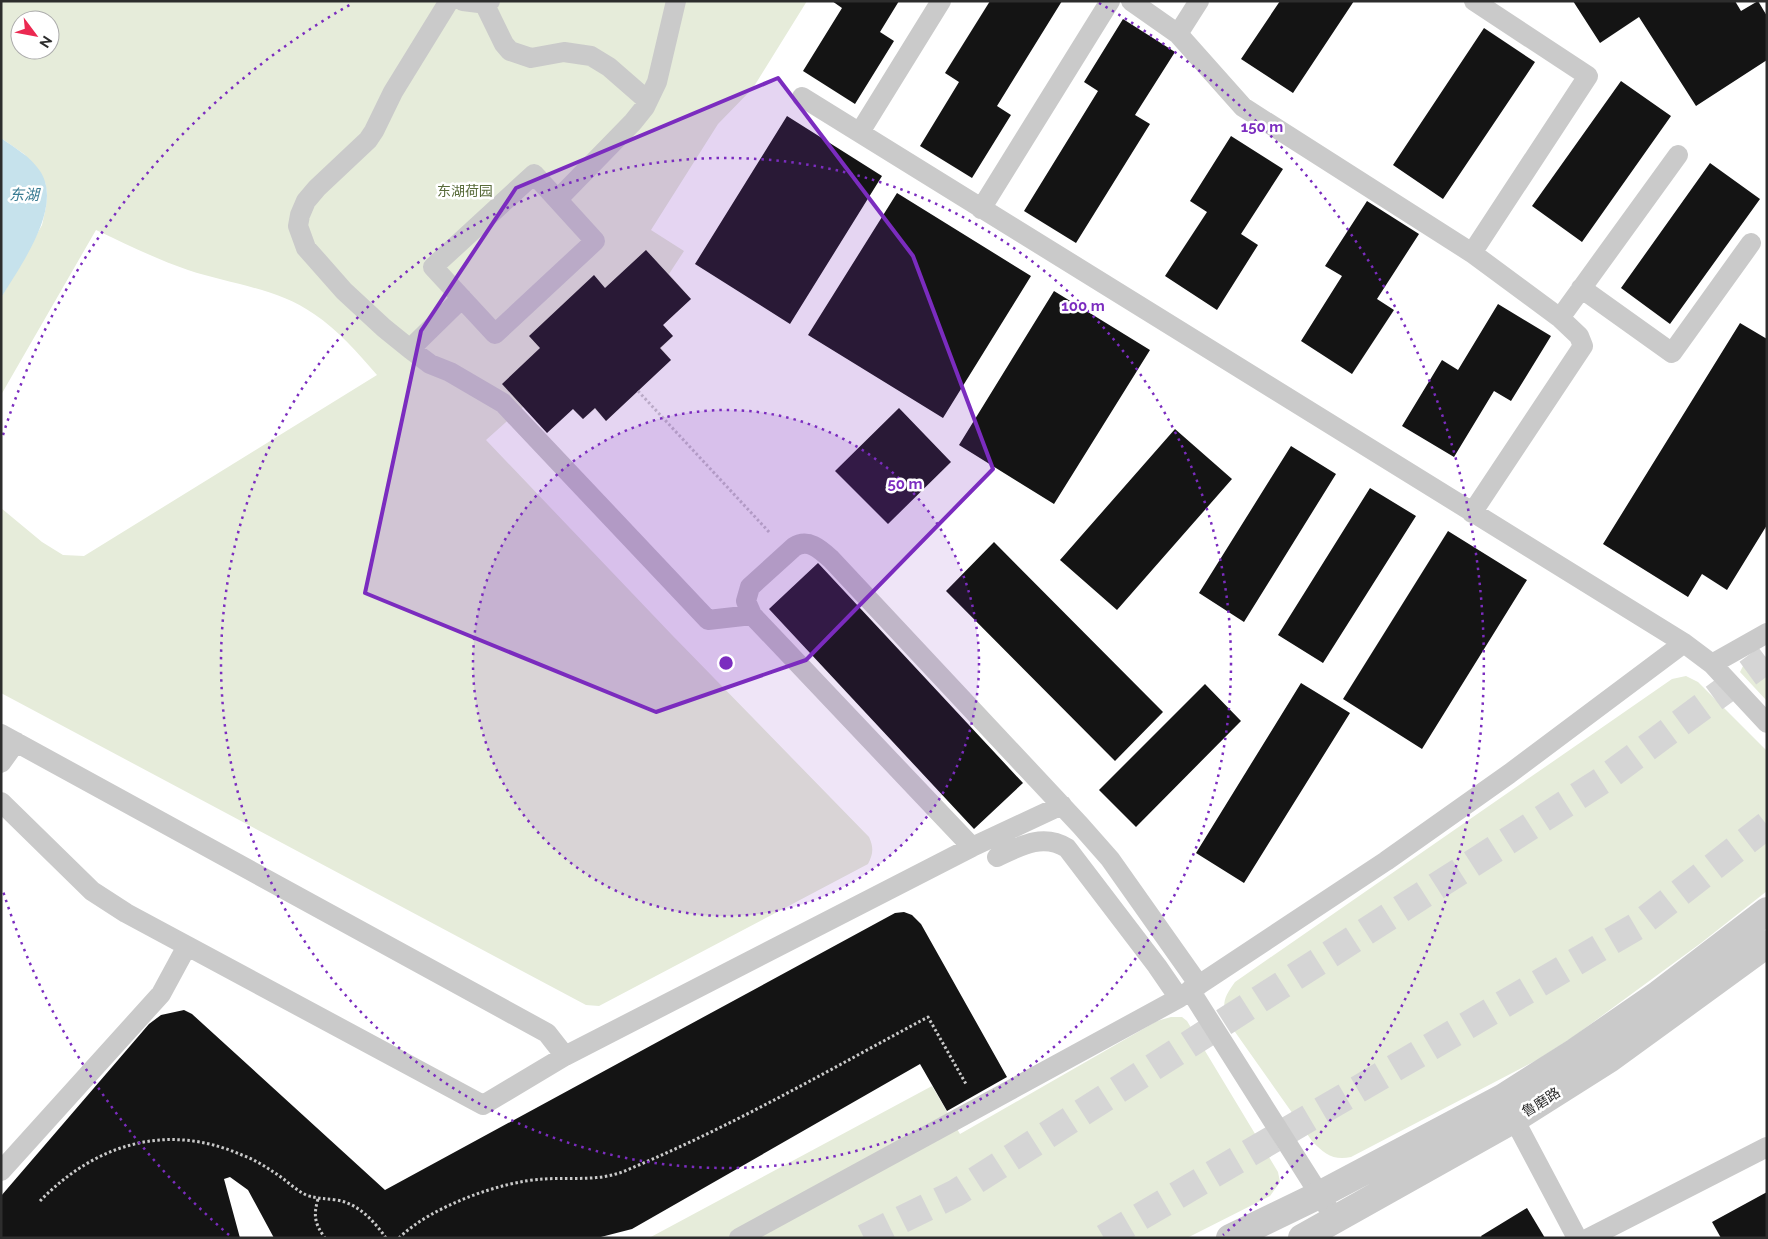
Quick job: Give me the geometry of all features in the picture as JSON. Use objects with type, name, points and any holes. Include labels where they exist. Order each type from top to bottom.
[{"type":"street","points":[[1230,1238],[1319,1195],[1504,1097],[1568,1057],[1656,996],[1767,911]]},
{"type":"street","name":"鲁磨路","points":[[1302,1238],[1514,1119],[1609,1059],[1767,944]]},
{"type":"lane","points":[[449,1],[393,92],[368,140],[317,188],[306,201],[298,226],[306,248],[344,291],[410,349],[430,364],[450,372],[503,403],[708,620],[752,616]]},
{"type":"lane","points":[[463,1],[487,2],[504,44],[510,51],[531,58],[564,52],[591,56],[615,72],[648,100]]},
{"type":"lane","points":[[558,199],[633,122],[648,100],[657,82],[676,1]]},
{"type":"lane","points":[[860,132],[941,1]]},
{"type":"lane","points":[[981,208],[1110,1]]},
{"type":"lane","points":[[1131,1],[1178,34],[1243,108],[1472,253],[1560,318],[1579,336],[1583,346],[1472,513]]},
{"type":"lane","points":[[1178,34],[1200,1]]},
{"type":"lane","points":[[1472,253],[1588,76],[1474,1]]},
{"type":"lane","points":[[802,97],[1684,643],[1712,664],[1767,723]]},
{"type":"lane","points":[[1560,318],[1678,155]]},
{"type":"lane","points":[[534,174],[595,241],[495,334],[462,298],[433,267],[534,174]]},
{"type":"lane","points":[[1582,288],[1672,353],[1751,243]]},
{"type":"lane","points":[[410,349],[462,298]]},
{"type":"lane","points":[[972,847],[752,616],[746,601],[750,587],[800,543],[806,543],[818,548],[831,559],[1062,805],[1110,859],[1189,991],[1335,1218]]},
{"type":"lane","points":[[1712,664],[1767,633]]},
{"type":"lane","points":[[739,1238],[1189,991],[1386,861],[1509,774],[1684,643]]},
{"type":"lane","points":[[1,763],[9,738],[547,1034],[565,1056]]},
{"type":"lane","points":[[1,802],[92,891],[126,913],[483,1106],[565,1056],[972,847],[1062,805]]},
{"type":"lane","points":[[997,857],[1028,843],[1038,841],[1061,844],[1067,848],[1157,966],[1189,991]]},
{"type":"lane","points":[[1,1171],[161,994],[187,946]]},
{"type":"lane","points":[[1514,1119],[1577,1238]]},
{"type":"lane","points":[[1589,1238],[1767,1147]]},
{"type":"path","points":[[638,390],[788,552]]},
{"type":"path","points":[[399,1238],[415,1224],[434,1214],[463,1199],[496,1187],[522,1180],[591,1179],[625,1171],[710,1133],[928,1017],[979,1107]]},
{"type":"path","points":[[40,1202],[53,1188],[76,1169],[94,1158],[111,1151],[147,1142],[190,1139],[219,1146],[242,1155],[274,1172],[296,1189],[318,1199],[337,1200],[349,1204],[368,1216],[386,1238]]},
{"type":"path","points":[[318,1199],[314,1217],[315,1223],[325,1238]]},
{"type":"highlighted area","points":[[778,78],[913,256],[993,469],[806,660],[656,712],[365,593],[421,331],[516,188]]},
{"type":"green space","name":"东湖荷园","points":[[1,1],[807,1],[753,88],[718,124],[651,230],[684,251],[669,274],[691,299],[663,325],[673,336],[661,348],[671,360],[606,421],[595,409],[583,419],[573,409],[523,407],[486,440],[672,635],[869,837],[872,851],[868,864],[599,1006],[586,1005],[1,693],[1,508],[42,542],[63,555],[84,556],[377,375],[355,350],[323,320],[300,305],[269,292],[176,266],[96,230],[1,395],[1,298],[42,225],[46,207],[47,193],[45,182],[24,154],[1,138]]},
{"type":"green space","points":[[1767,656],[1767,701],[1740,672],[1743,666]]},
{"type":"green space","points":[[1686,676],[1698,682],[1767,751],[1767,891],[1701,943],[1573,1037],[1537,1060],[1351,1157],[1334,1157],[1321,1150],[1312,1141],[1228,1022],[1224,1005],[1228,992],[1235,982],[1672,679]]},
{"type":"green space","points":[[1171,1017],[1182,1017],[1187,1021],[1278,1172],[1280,1182],[1270,1196],[1187,1238],[649,1238],[932,1086],[960,1134],[1157,1021]]},
{"type":"water","name":"东湖","points":[[1,138],[27,157],[40,171],[46,185],[47,202],[37,236],[1,298]]},
{"type":"building","points":[[832,1],[899,1],[880,32],[894,41],[855,104],[803,71],[842,8]]},
{"type":"building","points":[[990,1],[1062,1],[997,106],[1011,115],[972,178],[920,146],[959,82],[945,73]]},
{"type":"building","points":[[1280,1],[1354,1],[1293,93],[1241,59]]},
{"type":"building","points":[[1573,1],[1735,1],[1741,11],[1758,1],[1767,16],[1767,60],[1696,106],[1639,17],[1600,43]]},
{"type":"building","points":[[1123,19],[1175,52],[1135,115],[1150,124],[1076,243],[1024,211],[1098,91],[1084,82]]},
{"type":"building","points":[[1484,28],[1535,62],[1443,199],[1393,165]]},
{"type":"building","points":[[1621,81],[1671,116],[1582,242],[1532,206]]},
{"type":"building","points":[[787,116],[882,176],[790,324],[695,264]]},
{"type":"building","points":[[1231,136],[1283,169],[1241,234],[1258,245],[1217,310],[1165,276],[1207,212],[1190,201]]},
{"type":"building","points":[[1710,163],[1760,199],[1670,324],[1621,288]]},
{"type":"building","points":[[897,193],[1031,276],[943,418],[808,335]]},
{"type":"building","points":[[1367,201],[1419,234],[1377,299],[1394,310],[1352,374],[1301,341],[1342,276],[1325,266]]},
{"type":"building","points":[[646,250],[691,299],[663,325],[673,336],[660,348],[671,360],[606,421],[595,408],[583,419],[573,409],[547,433],[502,384],[540,348],[529,336],[594,275],[605,288]]},
{"type":"building","points":[[1054,291],[1150,350],[1054,504],[959,445]]},
{"type":"building","points":[[1498,304],[1551,336],[1511,401],[1494,391],[1454,457],[1402,426],[1442,360],[1458,370]]},
{"type":"building","points":[[1740,323],[1767,339],[1767,525],[1727,590],[1702,574],[1688,597],[1603,544]]},
{"type":"building","points":[[899,408],[951,462],[888,524],[835,471]]},
{"type":"building","points":[[1175,429],[1232,479],[1117,610],[1060,560]]},
{"type":"building","points":[[1291,446],[1336,474],[1244,622],[1199,593]]},
{"type":"building","points":[[1370,488],[1416,516],[1323,663],[1278,635]]},
{"type":"building","points":[[1448,531],[1527,580],[1422,749],[1343,699]]},
{"type":"building","points":[[994,542],[1163,712],[1115,761],[946,591]]},
{"type":"building","points":[[818,563],[1023,783],[974,829],[769,609]]},
{"type":"building","points":[[1301,683],[1350,713],[1244,883],[1196,853]]},
{"type":"building","points":[[1205,684],[1241,721],[1136,827],[1099,790]]},
{"type":"building","points":[[904,912],[912,915],[921,924],[1007,1077],[947,1111],[920,1064],[632,1229],[597,1238],[274,1238],[248,1190],[230,1177],[224,1179],[240,1238],[1,1238],[1,1196],[149,1024],[161,1015],[184,1010],[192,1014],[385,1190],[895,913]]},
{"type":"building","points":[[1767,1192],[1767,1238],[1721,1238],[1712,1222]]},
{"type":"building","points":[[1527,1208],[1545,1238],[1482,1238],[1481,1236]]},
{"type":"tunnel","points":[[864,1238],[956,1193],[1603,780],[1767,659]]},
{"type":"tunnel","points":[[1104,1238],[1637,926],[1767,825]]}]
